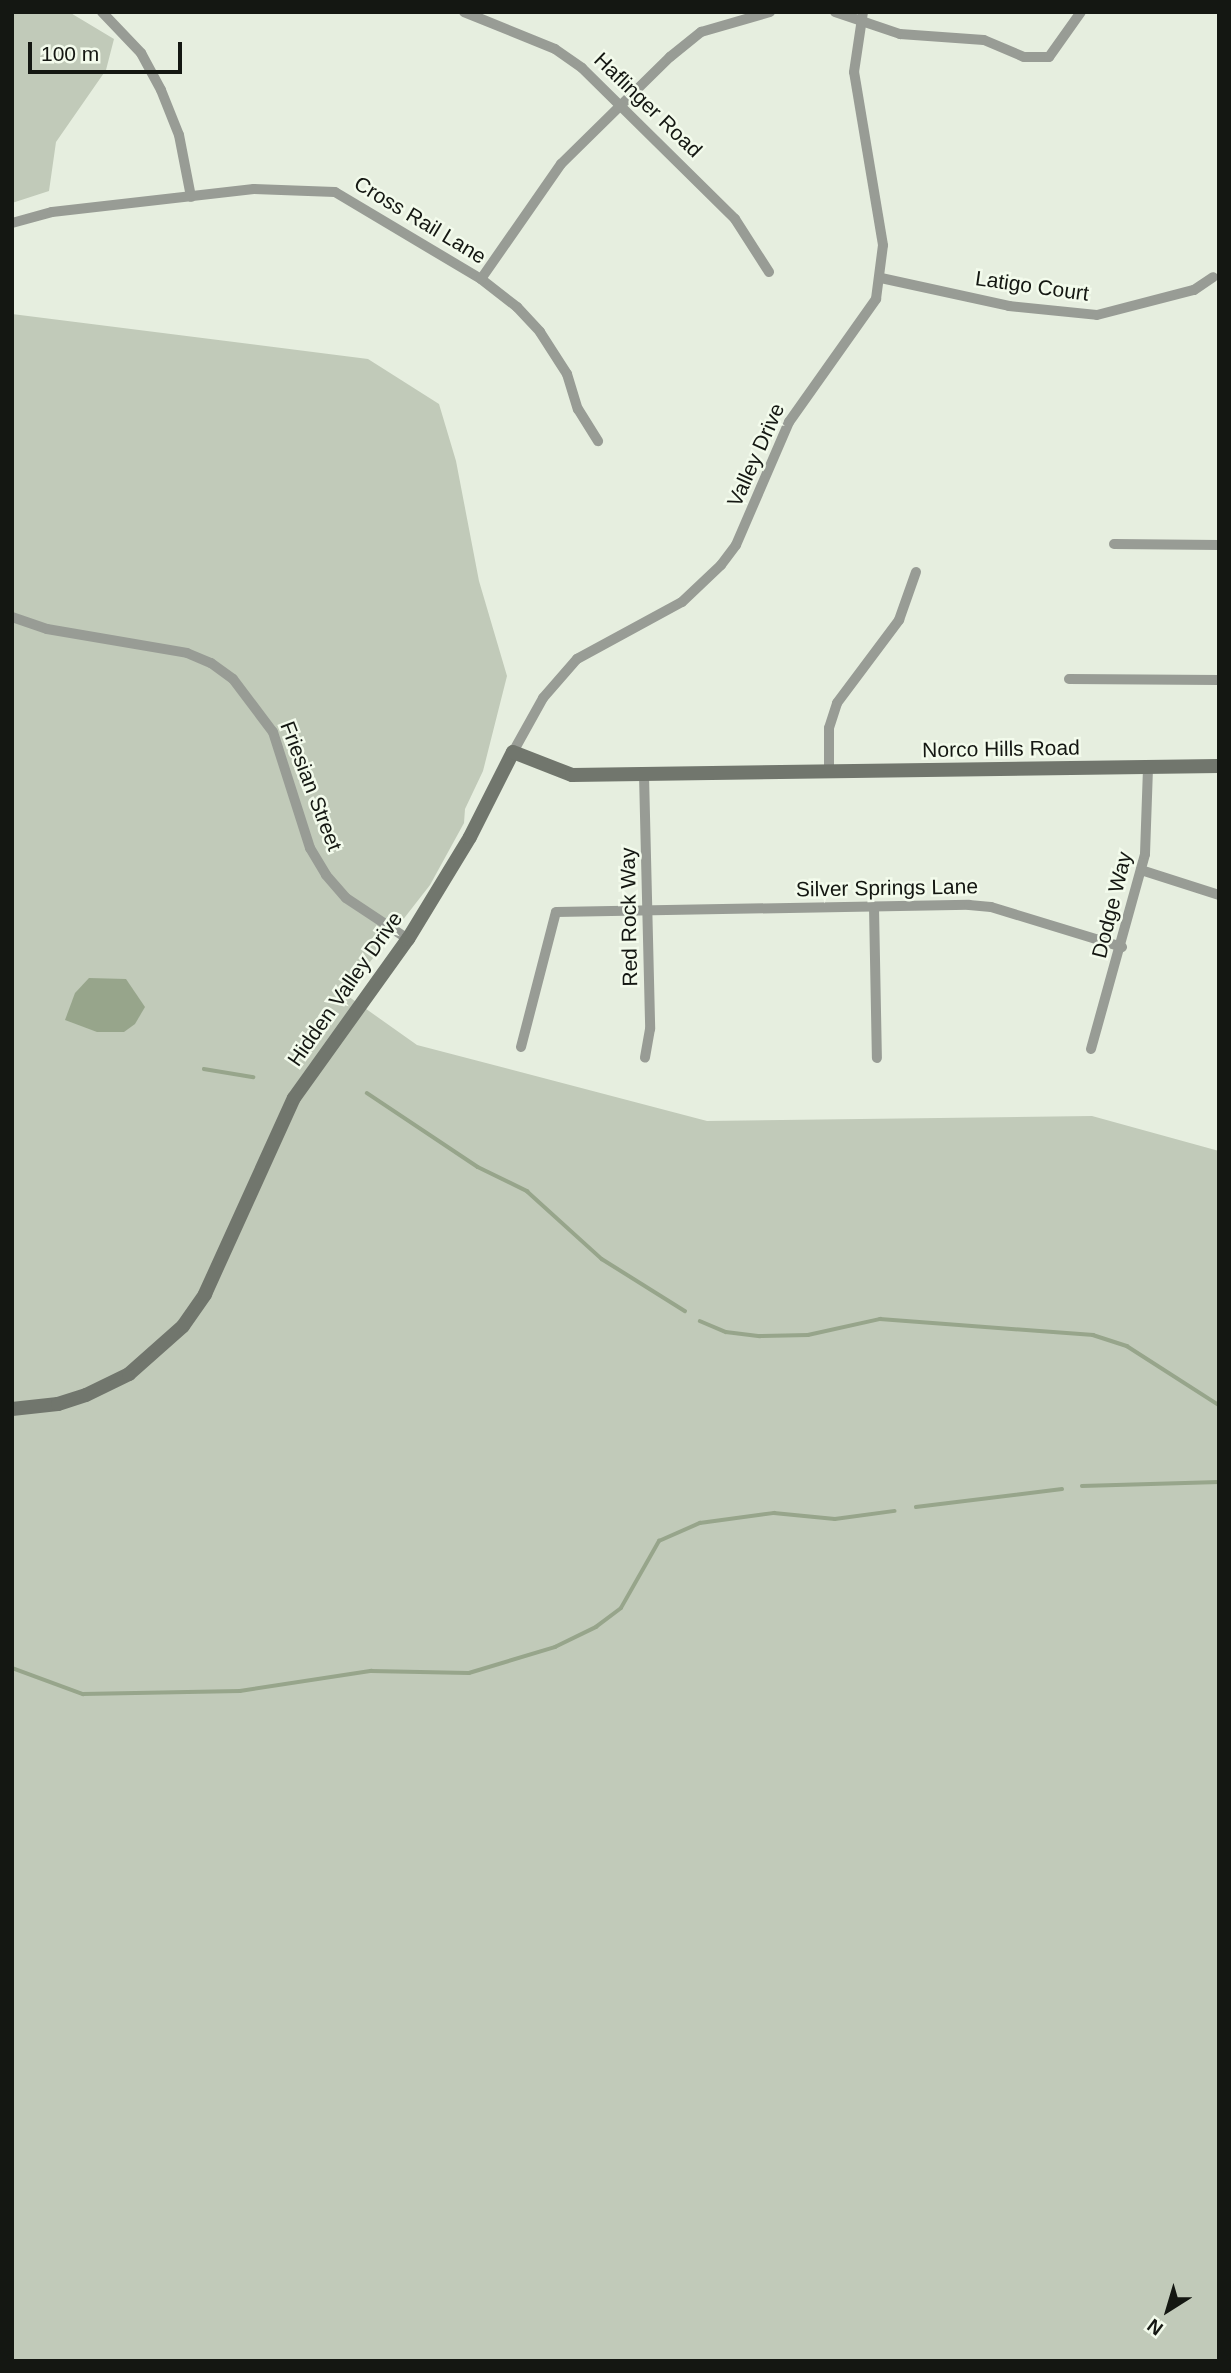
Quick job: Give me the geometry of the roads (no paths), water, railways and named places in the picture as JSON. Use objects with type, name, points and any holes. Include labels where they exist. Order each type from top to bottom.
[{"type":"street","points":[[102,12],[141,53],[161,90],[179,135],[191,197]]},
{"type":"street","name":"Haflinger Road","points":[[464,12],[555,49],[621,104],[735,219],[769,272]]},
{"type":"street","points":[[481,279],[539,192],[621,104],[701,32],[770,12]]},
{"type":"street","points":[[835,12],[862,15],[900,34],[984,40],[1024,57],[1049,57],[1081,12]]},
{"type":"street","name":"Valley Drive","points":[[513,752],[543,698],[577,659],[682,602],[721,565],[736,545],[789,422],[862,323],[881,278],[883,245],[854,72],[862,15]]},
{"type":"street","name":"Cross Rail Lane","points":[[12,223],[52,212],[191,197],[300,187],[335,192],[481,279],[540,332],[566,374],[578,408],[598,442]]},
{"type":"street","name":"Latigo Court","points":[[881,278],[1009,306],[1097,315],[1194,290],[1213,277]]},
{"type":"street","points":[[1114,544],[1219,545]]},
{"type":"street","points":[[829,773],[829,728],[836,703],[899,620],[916,572]]},
{"type":"street","name":"Friesian Street","points":[[12,617],[47,629],[187,653],[211,663],[233,679],[273,732],[310,848],[326,875],[346,898],[408,939]]},
{"type":"street","points":[[1069,679],[1219,680]]},
{"type":"street","points":[[513,752],[572,775],[644,775]]},
{"type":"street","name":"Hidden Valley Drive","points":[[12,1409],[58,1404],[86,1395],[129,1374],[183,1326],[205,1294],[295,1098],[408,939],[470,837],[513,752]]},
{"type":"street","name":"Norco Hills Road","points":[[644,775],[1219,766]]},
{"type":"street","name":"Dodge Way","points":[[1091,1049],[1122,947],[1141,870],[1149,819],[1148,767]]},
{"type":"street","name":"Red Rock Way","points":[[644,775],[650,1029],[645,1058]]},
{"type":"street","points":[[1141,870],[1219,895]]},
{"type":"street","points":[[874,907],[877,1058]]},
{"type":"street","name":"Silver Springs Lane","points":[[520,1047],[556,912],[991,907],[1122,947]]},
{"type":"waterway","points":[[204,1069],[253,1077]]},
{"type":"waterway","points":[[367,1093],[478,1167],[527,1191],[602,1259],[685,1311]]},
{"type":"waterway","points":[[700,1321],[726,1332],[760,1336],[808,1335],[880,1319],[1093,1335],[1127,1346],[1219,1405]]},
{"type":"waterway","points":[[1082,1486],[1219,1482]]},
{"type":"waterway","points":[[916,1507],[1062,1489]]},
{"type":"waterway","points":[[12,1668],[83,1694],[240,1691],[371,1671],[469,1673],[555,1647],[596,1627],[621,1608],[659,1541],[700,1523],[774,1513],[835,1519],[894,1511]]}]
